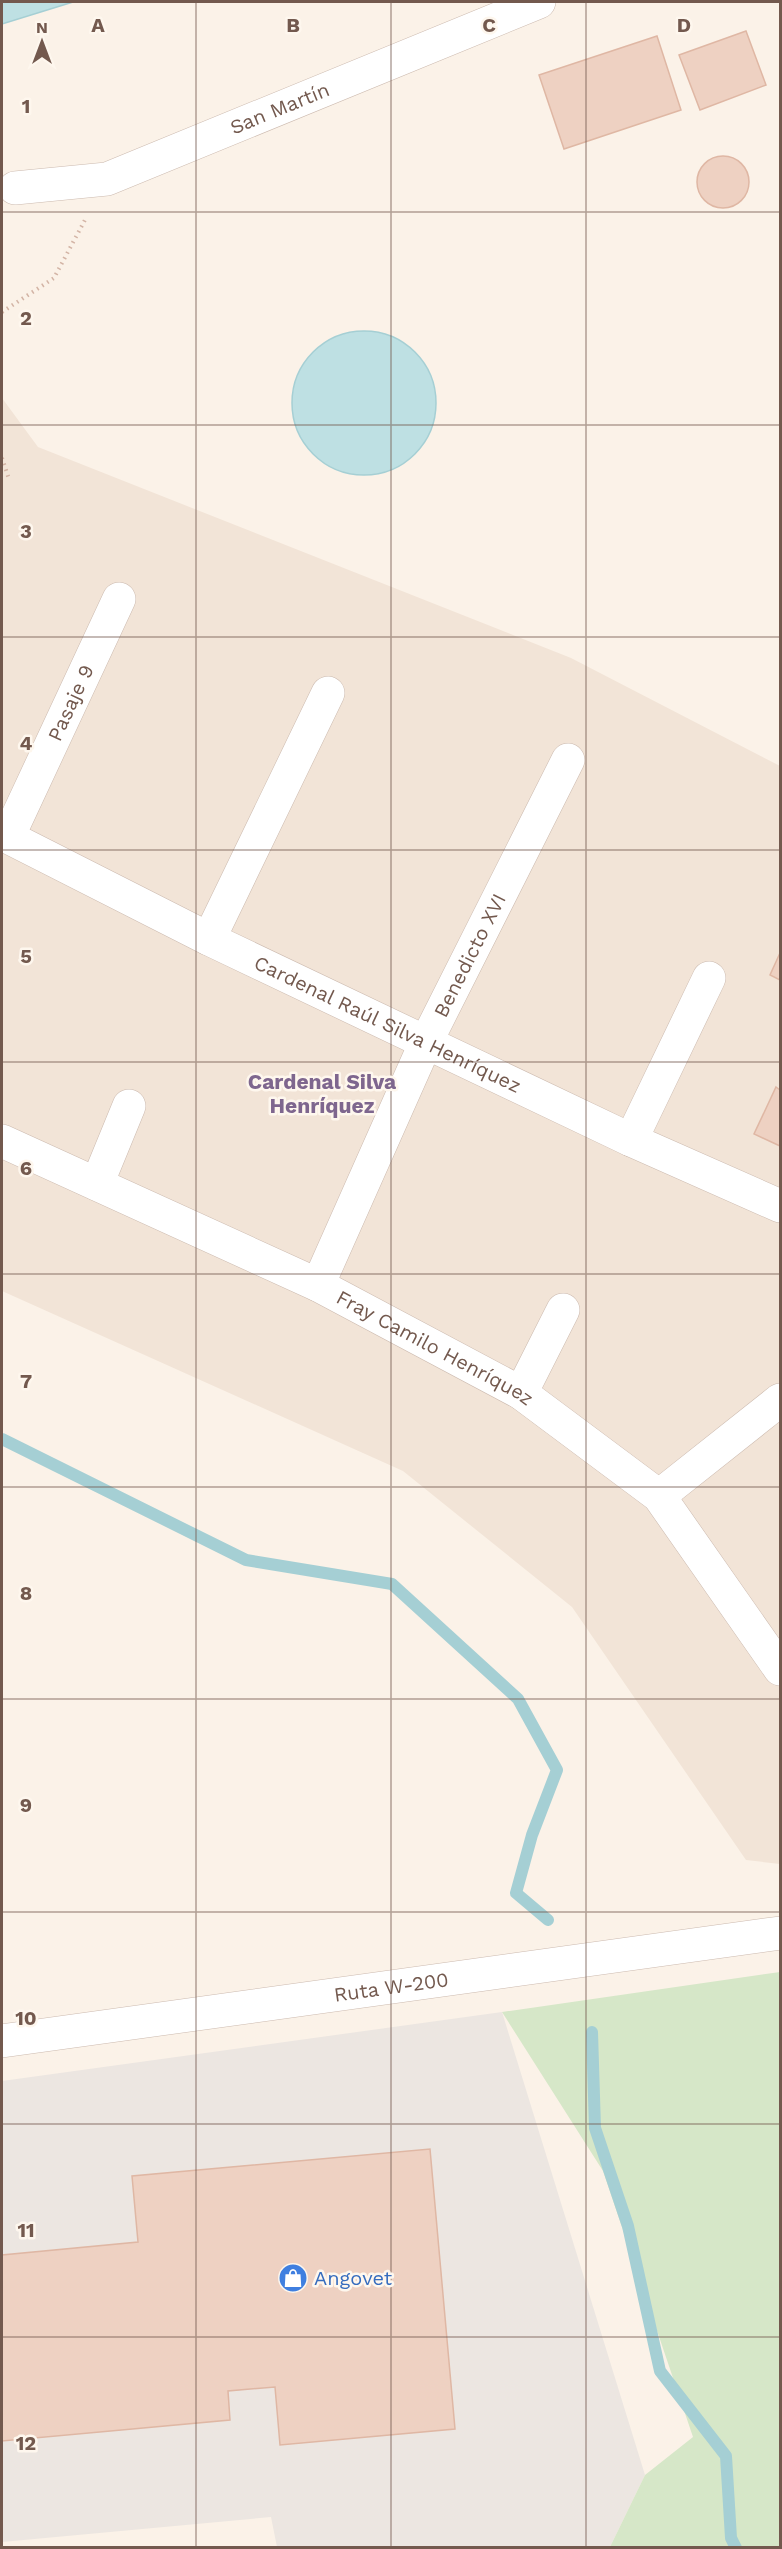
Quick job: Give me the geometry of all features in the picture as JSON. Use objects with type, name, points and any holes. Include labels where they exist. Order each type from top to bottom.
[{"type":"street","name":"San Martín","points":[[15,188],[107,179],[538,2]]},
{"type":"street","name":"Pasaje 9","points":[[5,835],[119,600]]},
{"type":"street","points":[[209,939],[328,693]]},
{"type":"street","name":"Benedicto XVI","points":[[318,1285],[426,1042],[568,760]]},
{"type":"street","name":"Cardenal Raúl Silva Henríquez","points":[[5,835],[209,939],[631,1140],[780,1206]]},
{"type":"street","points":[[631,1140],[709,978]]},
{"type":"street","points":[[97,1184],[129,1106]]},
{"type":"street","name":"Fray Camilo Henríquez","points":[[2,1141],[318,1285],[521,1393],[659,1496],[780,1669]]},
{"type":"street","points":[[521,1393],[563,1310]]},
{"type":"street","points":[[659,1496],[780,1400]]},
{"type":"street","name":"Ruta W-200","points":[[2,2041],[780,1933]]},
{"type":"path","points":[[2,312],[54,278],[107,179]]},
{"type":"path","points":[[2,458],[9,479]]},
{"type":"shaded area","points":[[2,398],[38,447],[571,658],[780,766],[780,1864],[746,1860],[572,1607],[403,1471],[2,1291]]},
{"type":"shaded area","name":"Angovet","points":[[502,2012],[645,2475],[610,2547],[277,2547],[271,2517],[2,2542],[2,2081]]},
{"type":"green space","points":[[780,1972],[780,2547],[610,2547],[645,2475],[693,2437],[603,2171],[502,2012]]},
{"type":"water","points":[[2,2],[73,2],[2,24]]},
{"type":"water","points":[[364,331],[392,336],[415,352],[431,375],[436,403],[431,431],[415,454],[392,470],[364,475],[336,470],[313,454],[297,431],[292,403],[297,375],[313,352],[336,336]]},
{"type":"building","points":[[746,31],[766,85],[700,110],[679,55]]},
{"type":"building","points":[[657,36],[681,110],[564,149],[539,75]]},
{"type":"building","points":[[723,156],[737,160],[745,168],[749,182],[745,196],[737,204],[723,208],[709,204],[701,196],[697,182],[701,168],[709,160]]},
{"type":"building","points":[[780,953],[780,980],[770,975]]},
{"type":"building","points":[[776,1087],[780,1090],[780,1146],[754,1134]]},
{"type":"building","points":[[430,2149],[455,2429],[280,2445],[275,2387],[228,2391],[230,2420],[2,2441],[2,2255],[138,2242],[132,2176]]},
{"type":"waterway","points":[[2,1439],[246,1560],[392,1584],[518,1699],[557,1770],[532,1835],[516,1893],[548,1920]]},
{"type":"waterway","points":[[592,2032],[595,2128],[628,2226],[660,2371],[726,2456],[731,2538],[736,2548]]},
{"type":"place","name":"Angovet","points":[[293,2278]]},
{"type":"district","name":"Cardenal Silva Henríquez","points":[[322,1094]]}]
